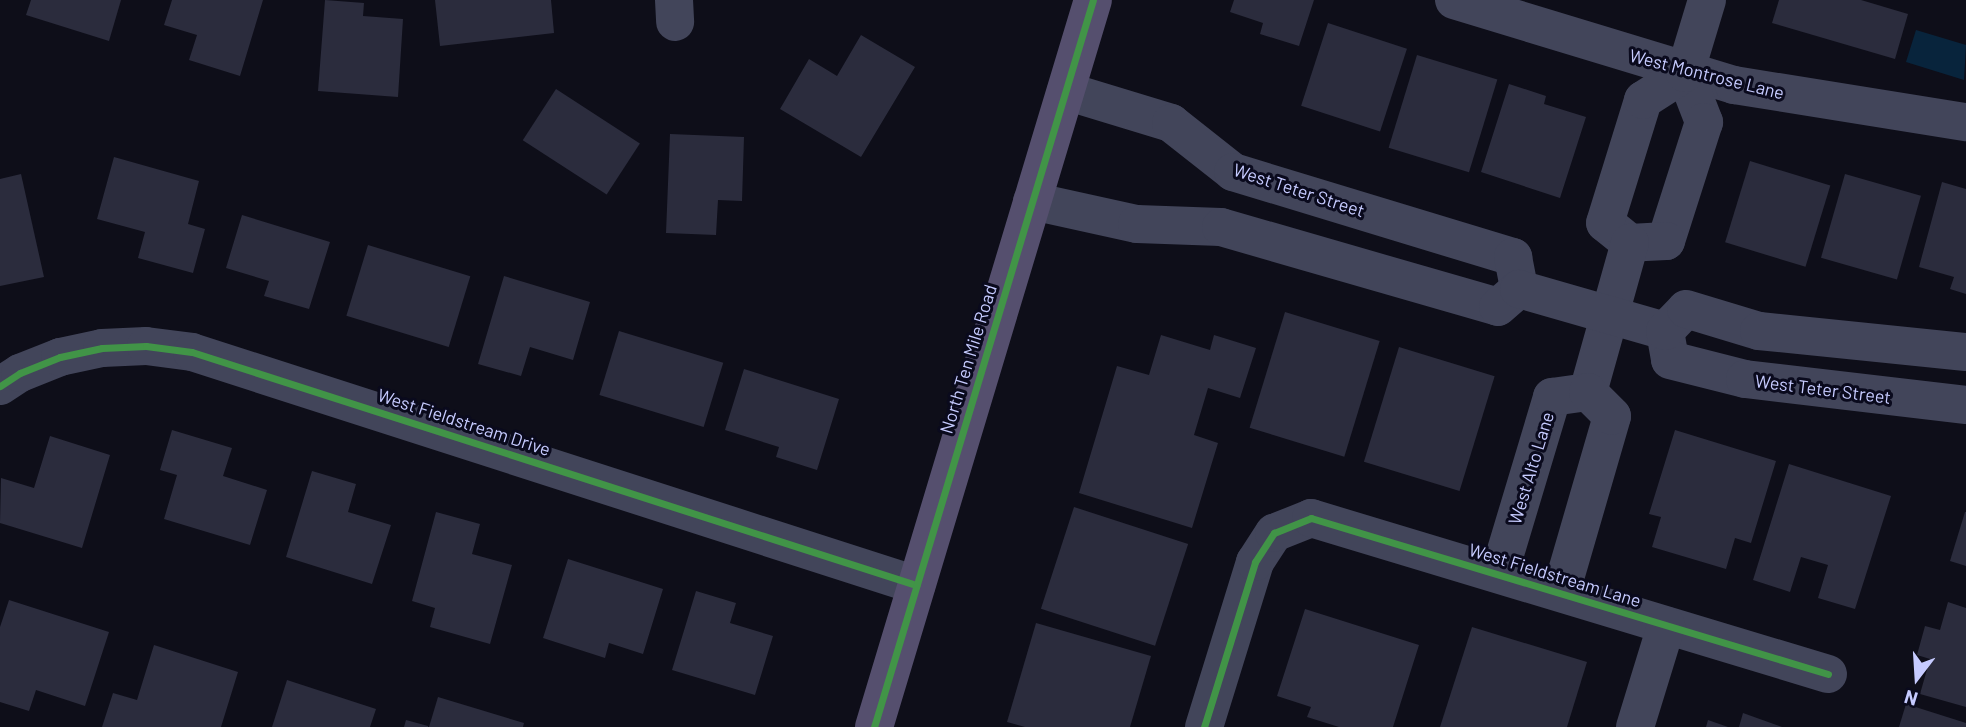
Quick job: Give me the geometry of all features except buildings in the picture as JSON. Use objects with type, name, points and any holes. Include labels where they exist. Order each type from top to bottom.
[{"type":"main road","name":"North Ten Mile Road","points":[[874,727],[1093,0]]},
{"type":"street","name":"West Montrose Lane","points":[[1454,0],[1685,73],[1757,90],[1966,122]]},
{"type":"street","points":[[1685,73],[1643,100],[1605,223],[1630,243],[1666,241],[1704,122],[1685,73],[1707,0]]},
{"type":"street","name":"West Teter Street","points":[[1066,91],[1171,123],[1233,172],[1513,257],[1519,289]]},
{"type":"street","points":[[1032,201],[1137,224],[1221,227],[1498,307],[1519,289],[1665,331],[1686,309],[1759,331],[1966,352]]},
{"type":"street","points":[[1561,592],[1612,416],[1588,393],[1630,243]]},
{"type":"street","name":"West Teter Street","points":[[1665,331],[1670,360],[1745,379],[1966,405]]},
{"type":"street","name":"West Fieldstream Drive","points":[[0,386],[20,373],[60,357],[103,348],[146,346],[192,352],[916,585]]},
{"type":"street","name":"West Alto Lane","points":[[1499,573],[1552,397],[1588,393]]},
{"type":"street","name":"West Fieldstream Lane","points":[[1204,727],[1255,562],[1274,533],[1311,518],[1828,674]]},
{"type":"street","points":[[1634,727],[1666,626]]},
{"type":"water","points":[[1916,30],[1966,45],[1964,80],[1906,62]]},
{"type":"cycle path","points":[[874,727],[1093,0]]},
{"type":"cycle path","points":[[0,386],[20,373],[60,357],[102,348],[146,346],[192,352],[916,585]]},
{"type":"cycle path","points":[[1204,727],[1255,562],[1274,533],[1311,518],[1828,674]]}]
